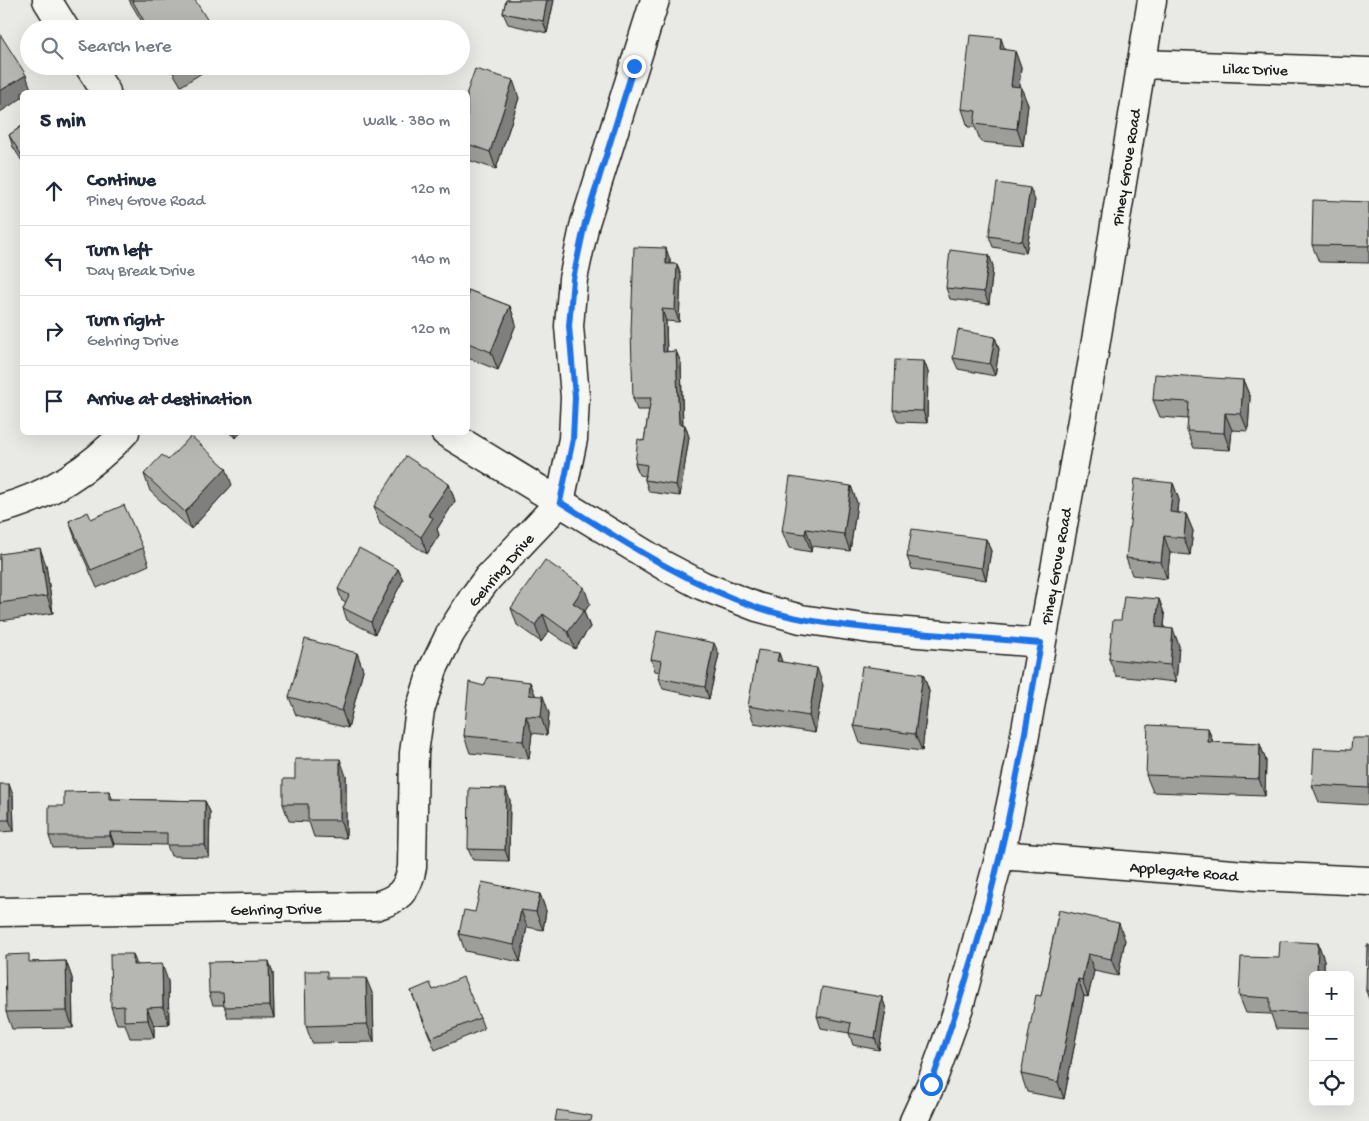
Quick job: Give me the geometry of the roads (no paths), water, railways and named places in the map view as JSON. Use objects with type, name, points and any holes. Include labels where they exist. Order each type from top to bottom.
[{"type":"street","points":[[47,0],[59,20]]},
{"type":"street","points":[[560,502],[573,439],[574,422],[575,397],[569,326],[573,279],[585,223],[655,0]]},
{"type":"street","name":"Piney Grove Road","points":[[914,1121],[931,1084],[958,1007],[1000,856],[1021,757],[1092,365],[1152,0]]},
{"type":"street","name":"Lilac Drive","points":[[1142,64],[1369,72]]},
{"type":"street","points":[[95,75],[105,90]]},
{"type":"street","points":[[0,509],[48,491],[84,469],[114,445],[122,435]]},
{"type":"street","points":[[450,435],[662,565],[695,582],[757,608],[801,619],[870,629],[1041,643]]},
{"type":"street","name":"Gehring Drive","points":[[0,912],[375,906],[389,903],[402,892],[410,880],[412,867],[414,753],[420,710],[433,668],[450,634],[487,579],[560,502]]},
{"type":"street","name":"Applegate Road","points":[[1000,856],[1257,876],[1369,881]]}]
